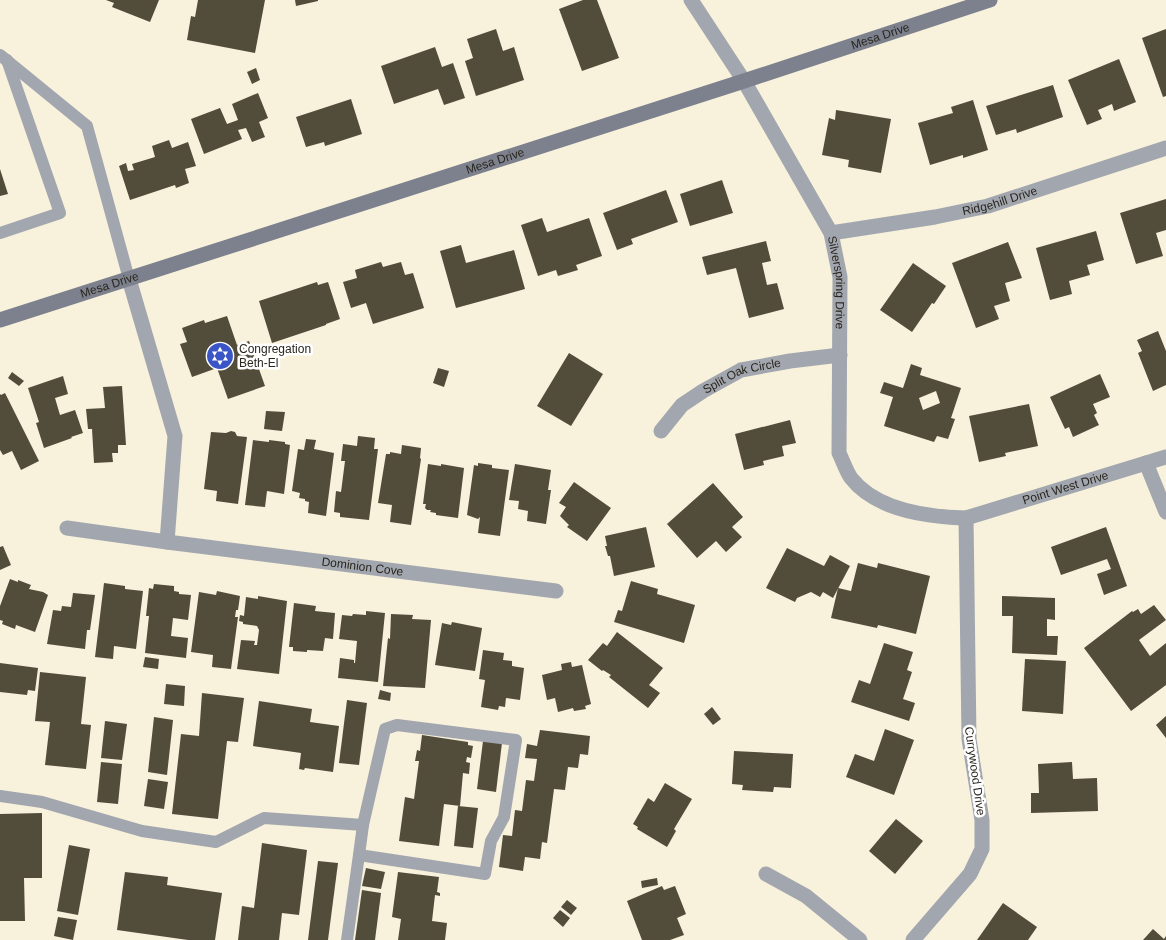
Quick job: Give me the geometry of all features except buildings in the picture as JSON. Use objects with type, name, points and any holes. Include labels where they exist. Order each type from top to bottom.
[{"type":"street","name":"Silverspring Drive","points":[[692,0],[744,81],[830,233],[840,277],[839,453],[851,477],[867,492],[911,513],[937,517],[966,518]]},
{"type":"street","name":"Mesa Drive","points":[[0,320],[990,0]]},
{"type":"street","name":"Ridgehill Drive","points":[[830,233],[935,217],[988,206],[1166,148]]},
{"type":"street","points":[[129,279],[175,436],[167,542]]},
{"type":"street","name":"Split Oak Circle","points":[[661,431],[682,405],[741,370],[790,361],[840,355]]},
{"type":"street","name":"Point West Drive","points":[[966,518],[1166,457]]},
{"type":"street","points":[[1146,463],[1166,512]]},
{"type":"street","name":"Currywood Drive","points":[[913,940],[970,874],[982,849],[982,820],[969,739],[966,518]]},
{"type":"street","name":"Dominion Cove","points":[[68,528],[556,591]]},
{"type":"street","points":[[766,874],[806,896],[860,940]]},
{"type":"lane","points":[[0,233],[60,213],[3,58]]},
{"type":"lane","points":[[3,58],[87,126],[129,279]]},
{"type":"lane","points":[[347,940],[363,825],[386,729],[397,725],[516,740],[504,817],[490,841],[485,874],[359,855]]},
{"type":"lane","points":[[0,796],[42,802],[142,831],[216,842],[264,818],[363,825]]},
{"type":"place","name":"Congregation Beth-El","points":[[220,356]]}]
